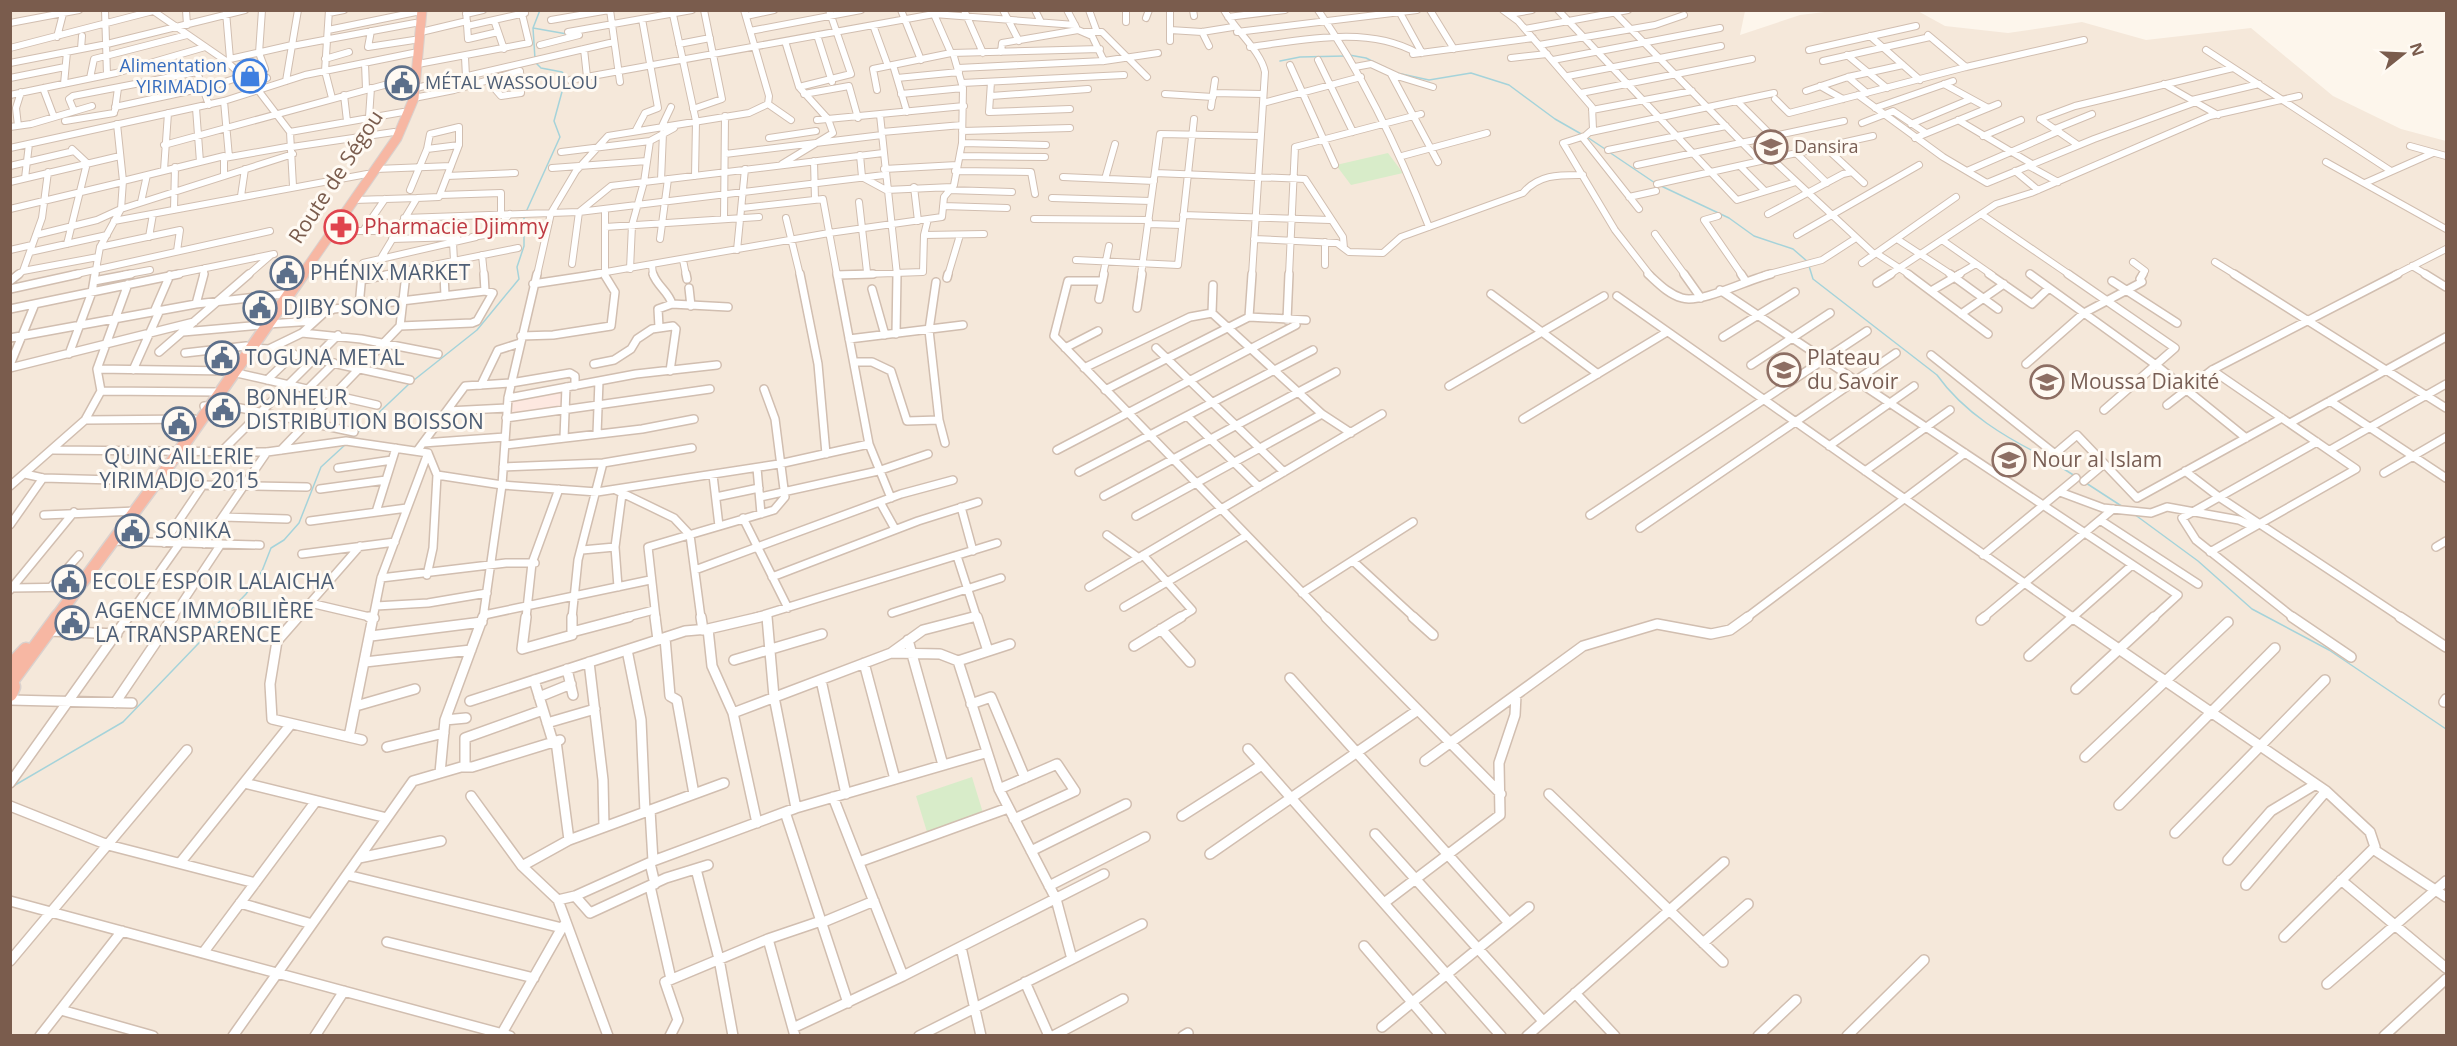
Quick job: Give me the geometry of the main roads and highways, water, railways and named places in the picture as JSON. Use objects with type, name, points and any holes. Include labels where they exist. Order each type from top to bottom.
[{"type":"highway","name":"Route de Ségou","points":[[264,325],[283,294],[354,200],[394,132],[413,88],[413,53],[419,19]]},
{"type":"highway","name":"Route de Ségou","points":[[10,694],[13,687],[11,681],[49,632],[151,483],[371,171],[397,138],[418,64],[419,19]]},
{"type":"highway","name":"Route de Ségou","points":[[176,450],[194,419],[207,406]]},
{"type":"highway","name":"Route de Ségou","points":[[10,667],[78,587]]},
{"type":"waterway","points":[[533,28],[540,10]]},
{"type":"waterway","points":[[533,28],[567,34]]},
{"type":"waterway","points":[[533,28],[535,59]]},
{"type":"waterway","points":[[1349,55],[1366,58],[1392,71]]},
{"type":"waterway","points":[[1280,61],[1300,57],[1345,56]]},
{"type":"waterway","points":[[526,212],[560,137],[554,121],[566,77],[562,72],[541,68],[536,63]]},
{"type":"waterway","points":[[1397,73],[1429,80],[1471,73],[1509,85],[1555,119],[1583,135]]},
{"type":"waterway","points":[[1587,137],[1605,149]]},
{"type":"waterway","points":[[1609,152],[1655,183]]},
{"type":"waterway","points":[[1659,185],[1729,218],[1754,236],[1793,249],[1808,262]]},
{"type":"waterway","points":[[351,439],[409,384],[477,330],[519,279],[517,267],[524,246],[524,217]]},
{"type":"waterway","points":[[1809,266],[1813,279],[1937,375],[1973,413],[2001,433],[2047,458]]},
{"type":"waterway","points":[[10,788],[123,722],[246,594],[262,571],[271,548],[284,540],[299,523],[321,467],[346,444]]},
{"type":"waterway","points":[[2051,461],[2075,476]]},
{"type":"waterway","points":[[2086,483],[2123,507]]},
{"type":"waterway","points":[[2134,514],[2198,561],[2252,609],[2329,650],[2446,729]]},
{"type":"place","name":"Alimentation YIRIMADJO","points":[[250,76]]},
{"type":"place","name":"MÉTAL WASSOULOU","points":[[402,83]]},
{"type":"place","name":"Dansira","points":[[1771,147]]},
{"type":"place","name":"Pharmacie Djimmy","points":[[341,227]]},
{"type":"place","name":"PHÉNIX MARKET","points":[[287,273]]},
{"type":"place","name":"DJIBY SONO","points":[[260,308]]},
{"type":"place","name":"TOGUNA METAL","points":[[222,358]]},
{"type":"place","name":"Plateau du Savoir","points":[[1784,370]]},
{"type":"place","name":"Moussa Diakité","points":[[2047,382]]},
{"type":"place","name":"BONHEUR DISTRIBUTION BOISSON","points":[[223,410]]},
{"type":"place","name":"QUINCAILLERIE YIRIMADJO 2015","points":[[179,424]]},
{"type":"place","name":"Nour al Islam","points":[[2009,460]]},
{"type":"place","name":"SONIKA","points":[[132,531]]},
{"type":"place","name":"ECOLE ESPOIR LALAICHA","points":[[69,582]]},
{"type":"place","name":"AGENCE IMMOBILIÈRE LA TRANSPARENCE","points":[[72,623]]}]
